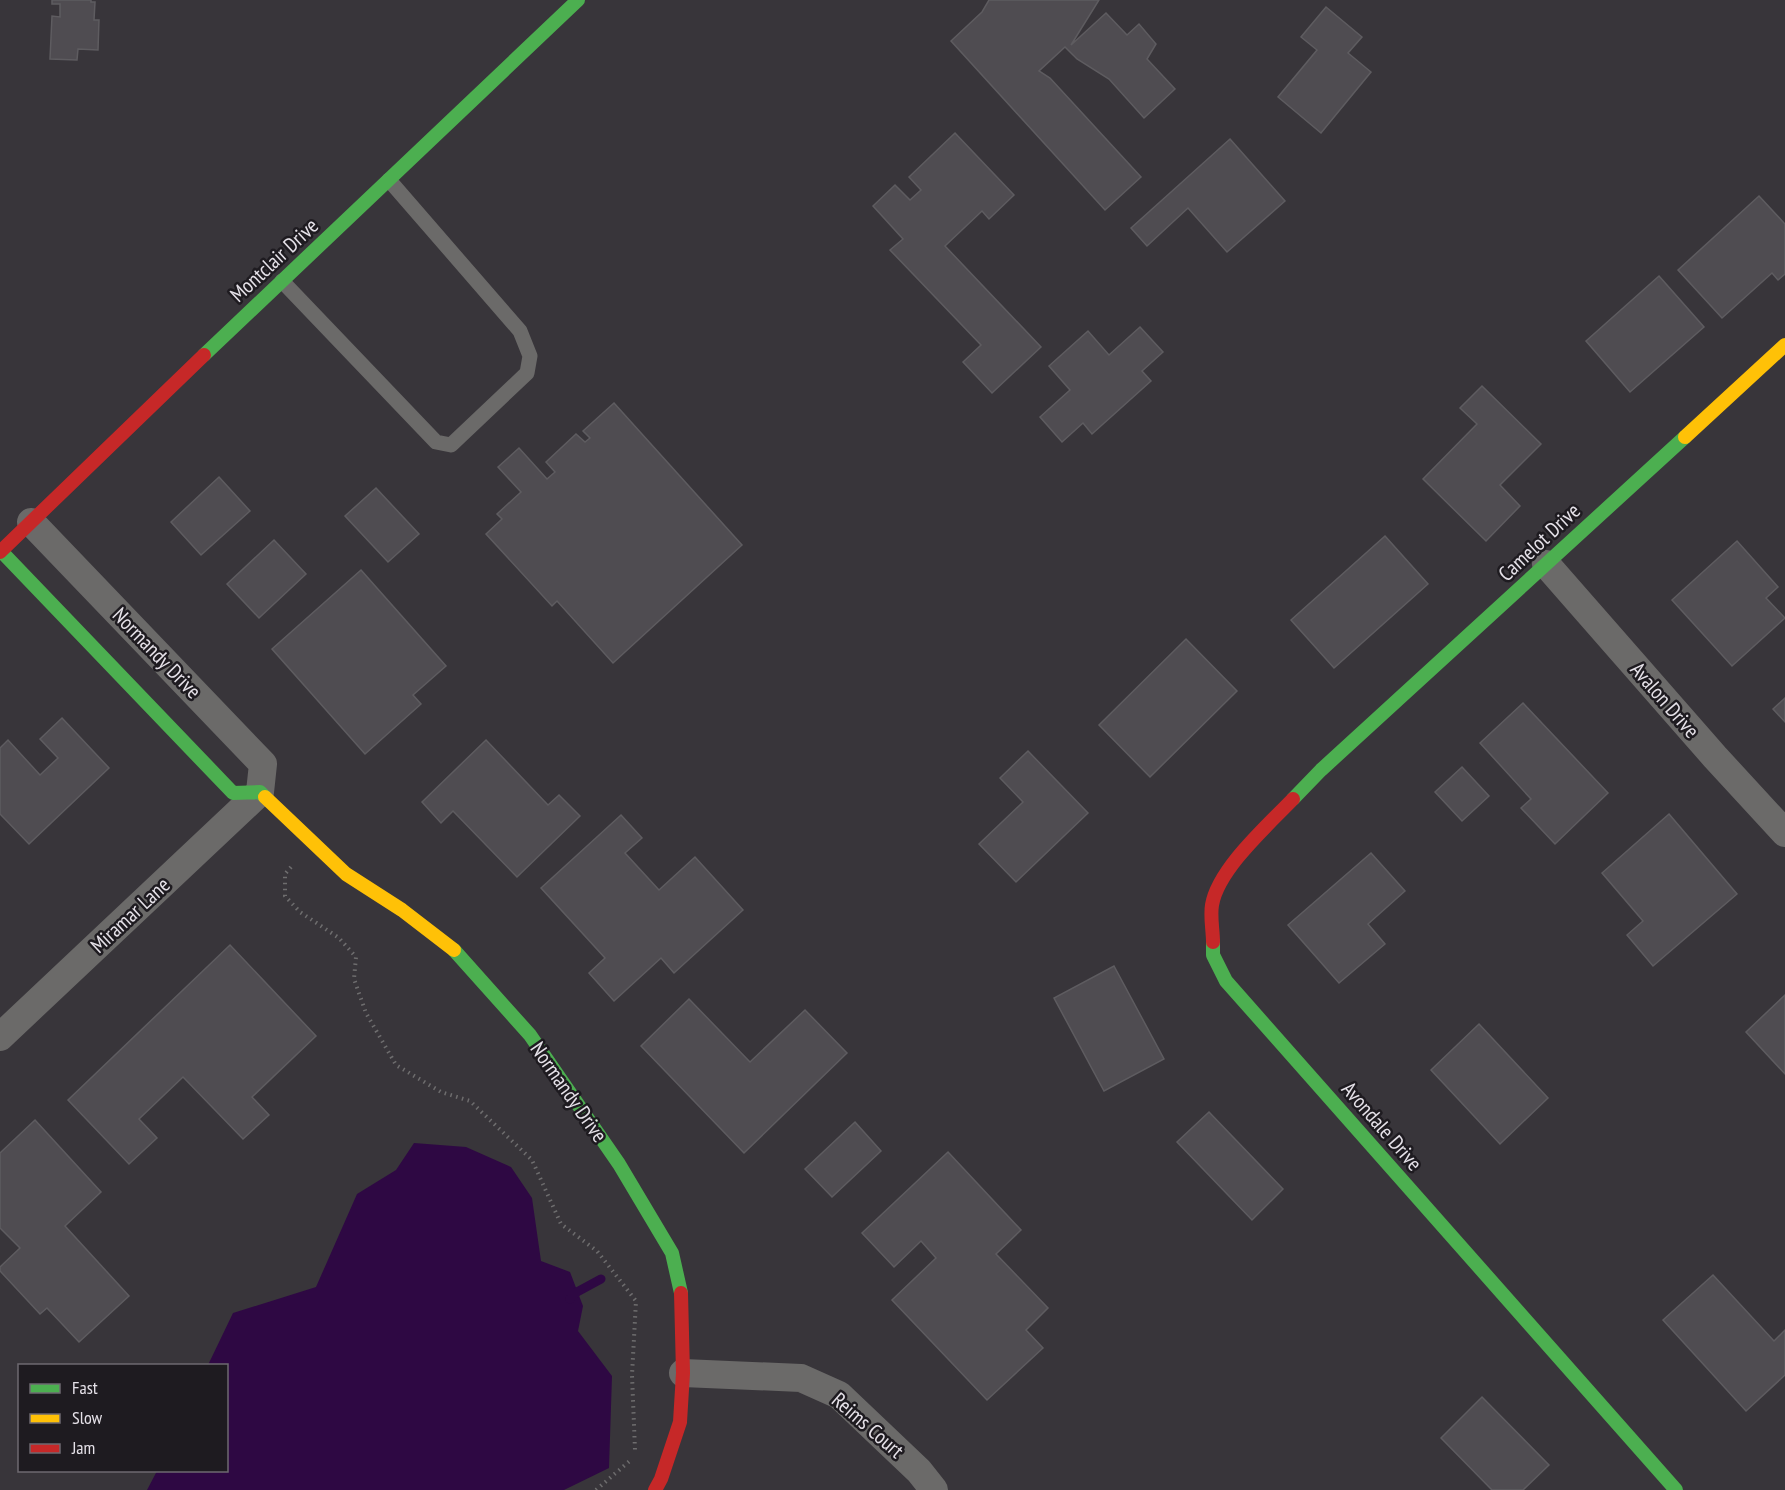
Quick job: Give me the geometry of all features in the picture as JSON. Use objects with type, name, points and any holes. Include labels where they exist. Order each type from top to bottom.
[{"type":"street","name":"Montclair Drive","points":[[1,551],[578,0]]},
{"type":"street","name":"Camelot Drive","points":[[1321,770],[1785,345]]},
{"type":"street","name":"Normandy Drive","points":[[31,522],[263,764],[247,792]]},
{"type":"street","name":"Normandy Drive","points":[[1,551],[247,792],[313,842],[346,874],[402,910],[460,955],[536,1044],[619,1164],[672,1253],[682,1298],[683,1373],[680,1422],[661,1479],[655,1490]]},
{"type":"street","name":"Avalon Drive","points":[[1546,564],[1715,757],[1785,833]]},
{"type":"street","name":"Avondale Drive","points":[[1321,770],[1244,850],[1220,882],[1212,906],[1213,955],[1226,981],[1676,1490]]},
{"type":"street","name":"Miramar Lane","points":[[0,1036],[247,792]]},
{"type":"street","name":"Reims Court","points":[[683,1373],[801,1378],[839,1395],[919,1471],[934,1490]]},
{"type":"lane","points":[[282,281],[436,442],[451,445],[526,373],[530,356],[520,331],[389,180]]},
{"type":"path","points":[[313,842],[285,874],[285,896],[300,912],[339,938],[356,957],[354,979],[366,1013],[396,1065],[441,1092],[470,1101],[532,1160],[561,1224],[597,1251],[636,1301],[632,1375],[635,1456],[596,1490]]},
{"type":"shaded area","points":[[414,1143],[466,1147],[511,1167],[532,1198],[541,1261],[570,1272],[583,1306],[578,1331],[612,1376],[609,1468],[564,1490],[147,1490],[156,1472],[228,1472],[228,1364],[208,1364],[233,1313],[316,1287],[357,1194],[396,1170]]},
{"type":"building","points":[[52,0],[91,0],[95,2],[94,20],[99,20],[98,50],[78,49],[77,60],[50,59],[52,16],[60,17],[60,4],[52,4]]},
{"type":"building","points":[[989,0],[1099,0],[1071,45],[1106,13],[1127,35],[1139,24],[1156,44],[1147,59],[1175,89],[1144,118],[1109,79],[1077,59],[1065,47],[1039,71],[1050,78],[1141,177],[1105,210],[951,41],[982,12]]},
{"type":"building","points":[[1326,7],[1362,37],[1348,53],[1371,72],[1321,133],[1278,97],[1317,50],[1301,37]]},
{"type":"building","points":[[955,133],[1014,195],[989,219],[982,211],[945,246],[1041,347],[992,393],[963,362],[981,345],[890,250],[903,239],[873,206],[895,185],[910,200],[921,190],[909,177]]},
{"type":"building","points":[[1230,139],[1285,201],[1227,252],[1188,208],[1147,246],[1131,228]]},
{"type":"building","points":[[1759,196],[1785,224],[1785,274],[1778,280],[1772,273],[1722,318],[1678,270]]},
{"type":"building","points":[[1659,276],[1704,327],[1630,392],[1586,341]]},
{"type":"building","points":[[1140,327],[1163,352],[1142,371],[1151,381],[1092,434],[1083,423],[1062,442],[1040,417],[1070,390],[1049,366],[1088,331],[1109,355]]},
{"type":"building","points":[[1482,386],[1541,444],[1500,485],[1520,506],[1486,541],[1423,479],[1477,424],[1460,408]]},
{"type":"building","points":[[614,403],[742,545],[613,663],[557,601],[552,606],[486,534],[502,519],[497,514],[521,492],[498,467],[519,448],[547,479],[555,472],[546,462],[576,434],[585,442],[590,438],[583,431]]},
{"type":"building","points":[[219,477],[250,511],[201,555],[171,522]]},
{"type":"building","points":[[376,488],[419,534],[388,562],[345,516]]},
{"type":"building","points":[[1385,536],[1428,584],[1334,668],[1291,620]]},
{"type":"building","points":[[274,540],[306,574],[259,618],[227,584]]},
{"type":"building","points":[[1737,541],[1778,587],[1766,598],[1785,618],[1732,666],[1672,600]]},
{"type":"building","points":[[361,570],[446,666],[413,695],[421,704],[365,754],[272,649]]},
{"type":"building","points":[[1186,639],[1237,691],[1150,777],[1099,725]]},
{"type":"building","points":[[1785,698],[1785,722],[1773,709]]},
{"type":"building","points":[[1523,703],[1608,793],[1555,844],[1521,808],[1531,799],[1480,743]]},
{"type":"building","points":[[62,718],[109,768],[29,844],[0,814],[0,748],[8,740],[40,775],[58,758],[40,739]]},
{"type":"building","points":[[486,740],[548,805],[559,795],[580,816],[517,877],[453,811],[441,823],[422,802]]},
{"type":"building","points":[[1028,751],[1088,813],[1016,882],[979,844],[1023,802],[1000,778]]},
{"type":"building","points":[[1462,767],[1489,796],[1462,821],[1435,792]]},
{"type":"building","points":[[1669,814],[1737,894],[1653,966],[1627,935],[1643,921],[1602,873]]},
{"type":"building","points":[[621,815],[642,838],[625,853],[659,890],[695,857],[743,910],[674,973],[661,958],[614,1001],[589,973],[605,958],[541,888]]},
{"type":"building","points":[[1371,853],[1405,891],[1368,924],[1385,944],[1339,983],[1288,925]]},
{"type":"building","points":[[230,945],[316,1036],[252,1097],[269,1115],[243,1139],[183,1077],[139,1119],[157,1138],[129,1164],[68,1100]]},
{"type":"building","points":[[1114,966],[1164,1059],[1104,1091],[1054,998]]},
{"type":"building","points":[[1785,995],[1785,1074],[1746,1032]]},
{"type":"building","points":[[689,999],[750,1062],[805,1010],[847,1053],[744,1153],[641,1046]]},
{"type":"building","points":[[1479,1024],[1548,1098],[1500,1144],[1431,1070]]},
{"type":"building","points":[[1209,1112],[1283,1189],[1252,1220],[1177,1142]]},
{"type":"building","points":[[35,1120],[101,1192],[65,1226],[129,1296],[79,1342],[47,1308],[40,1314],[0,1271],[0,1267],[20,1248],[0,1228],[0,1153]]},
{"type":"building","points":[[855,1122],[881,1151],[832,1197],[805,1169]]},
{"type":"building","points":[[948,1152],[1021,1230],[996,1254],[1048,1308],[1026,1330],[1043,1348],[987,1400],[892,1300],[936,1258],[921,1241],[894,1267],[862,1233]]},
{"type":"building","points":[[1713,1275],[1774,1341],[1785,1330],[1785,1375],[1746,1411],[1663,1320]]},
{"type":"building","points":[[1482,1397],[1549,1465],[1523,1490],[1492,1490],[1441,1438]]},
{"type":"waterway","points":[[570,1299],[577,1292],[601,1279]]},
{"type":"traffic: fast","points":[[204,355],[578,0]]},
{"type":"traffic: fast","points":[[1293,799],[1321,770],[1685,437]]},
{"type":"traffic: fast","points":[[1,551],[233,793],[260,792],[265,797]]},
{"type":"traffic: fast","points":[[1213,942],[1213,955],[1226,981],[1676,1490]]},
{"type":"traffic: fast","points":[[454,950],[530,1035],[619,1164],[672,1253],[681,1293]]},
{"type":"traffic: slow","points":[[1685,437],[1785,345]]},
{"type":"traffic: slow","points":[[265,797],[346,874],[402,910],[454,950]]},
{"type":"traffic: jam","points":[[0,552],[204,355]]},
{"type":"traffic: jam","points":[[1213,942],[1211,919],[1216,891],[1245,848],[1293,799]]},
{"type":"traffic: jam","points":[[655,1490],[661,1479],[680,1422],[683,1373],[681,1293]]}]
